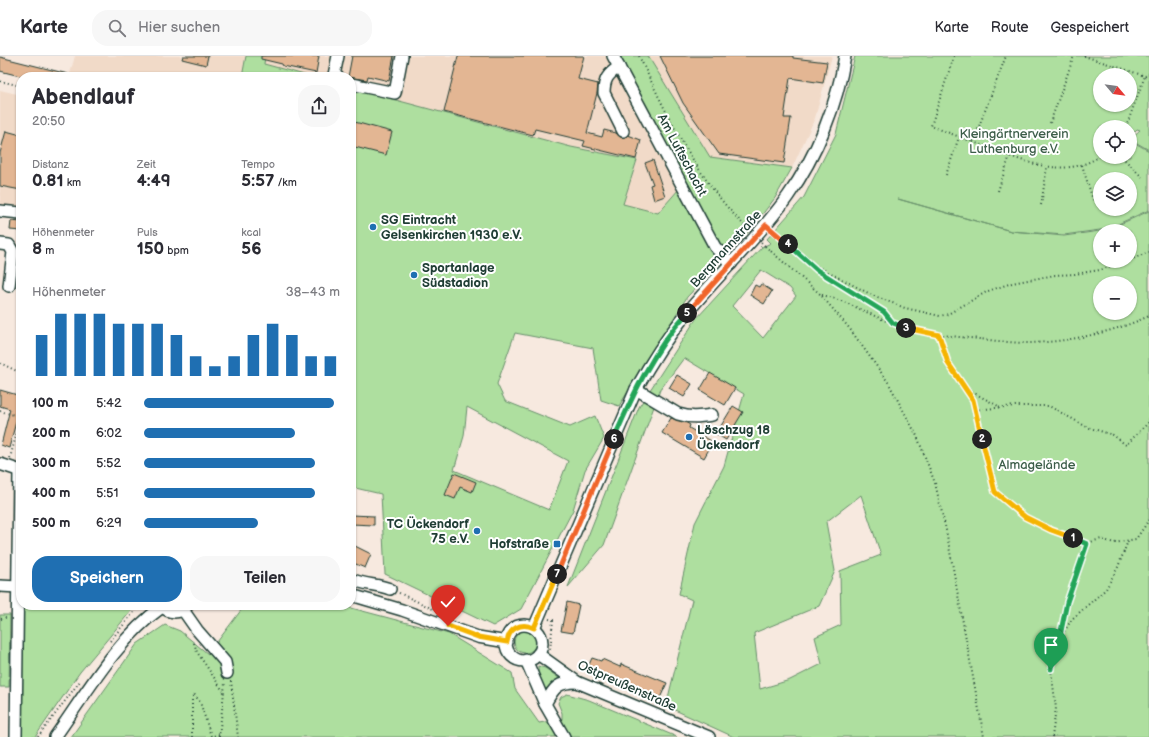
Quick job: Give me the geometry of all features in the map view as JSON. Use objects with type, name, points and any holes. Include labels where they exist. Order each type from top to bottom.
[{"type":"street","points":[[334,72],[338,56]]},
{"type":"street","points":[[356,85],[395,93],[402,56]]},
{"type":"street","name":"Am Luftschacht","points":[[613,56],[715,247],[731,264]]},
{"type":"street","name":"Bergmannstraße","points":[[534,628],[636,389],[654,357],[683,318],[766,225],[799,179],[820,139],[837,92],[845,56]]},
{"type":"street","points":[[619,67],[607,75],[604,93],[623,131]]},
{"type":"street","points":[[0,212],[16,213]]},
{"type":"street","points":[[0,244],[9,245],[13,252],[9,286]]},
{"type":"street","points":[[636,389],[685,416],[694,418],[712,415]]},
{"type":"street","points":[[12,468],[16,547]]},
{"type":"street","points":[[356,581],[380,585],[390,589]]},
{"type":"street","points":[[0,586],[16,587]]},
{"type":"street","points":[[356,596],[402,610],[478,637],[507,642]]},
{"type":"street","points":[[16,737],[18,610]]},
{"type":"street","points":[[55,737],[124,642],[157,610]]},
{"type":"street","points":[[187,610],[197,630],[225,662],[227,673]]},
{"type":"street","points":[[524,625],[534,628],[541,637],[541,649],[538,654],[526,660],[520,660],[510,653],[507,642],[510,632],[519,626],[524,625]]},
{"type":"street","name":"Ostpreußenstraße","points":[[538,654],[577,682],[709,737]]},
{"type":"street","points":[[526,660],[534,682],[564,737]]},
{"type":"street","points":[[545,704],[551,693],[564,682],[577,682]]},
{"type":"path","points":[[639,56],[668,117],[717,194],[765,246],[820,294],[850,329],[888,382],[917,436],[932,476],[946,530],[984,737]]},
{"type":"path","points":[[954,56],[931,126],[1010,156],[1046,167],[1063,169],[1082,165],[1093,160]]},
{"type":"path","points":[[973,142],[1006,56]]},
{"type":"path","points":[[1050,123],[1074,56]]},
{"type":"path","points":[[1084,56],[1145,76]]},
{"type":"path","points":[[1129,120],[1145,76],[1149,74]]},
{"type":"path","points":[[0,81],[16,85]]},
{"type":"path","points":[[946,176],[959,137]]},
{"type":"path","points":[[998,191],[1010,156]]},
{"type":"path","points":[[1129,164],[1142,177]]},
{"type":"path","points":[[1082,165],[1093,200]]},
{"type":"path","points":[[1041,205],[1046,167]]},
{"type":"path","points":[[766,225],[805,260],[834,282],[884,312],[893,323]]},
{"type":"path","points":[[1137,257],[1149,252]]},
{"type":"path","points":[[805,260],[872,295],[905,308],[940,316],[954,311],[988,291],[1012,283],[1106,268]]},
{"type":"path","points":[[820,294],[834,298],[882,320],[908,329],[939,335],[1031,343],[1065,340],[1101,332],[1136,322],[1149,316]]},
{"type":"path","points":[[939,335],[948,363],[973,400],[995,492],[1025,517],[1051,530],[1087,544],[1101,539],[1114,543],[1136,540],[1149,520]]},
{"type":"path","points":[[0,363],[16,371]]},
{"type":"path","points":[[964,387],[1001,408]]},
{"type":"path","points":[[975,410],[1048,406],[1087,427],[1113,435],[1126,445],[1149,422]]},
{"type":"path","points":[[0,411],[16,416]]},
{"type":"path","points":[[12,468],[16,445]]},
{"type":"path","points":[[1052,737],[1056,708],[1051,669],[1053,650],[1072,618],[1106,589],[1118,568],[1128,541]]},
{"type":"path","points":[[1059,641],[1067,602],[1087,544]]},
{"type":"path","points":[[390,589],[436,611]]},
{"type":"path","points":[[549,662],[553,620]]},
{"type":"path","points":[[197,630],[193,642],[197,652],[223,691]]},
{"type":"path","points":[[192,737],[192,699],[194,694],[200,702],[211,736],[219,736],[223,691],[227,673]]},
{"type":"path","points":[[227,673],[232,682],[238,737]]},
{"type":"shaded area","points":[[75,56],[246,56],[243,72],[70,72]]},
{"type":"shaded area","points":[[265,56],[832,56],[815,118],[792,168],[710,157],[686,181],[658,213],[623,204],[637,160],[571,147],[356,89],[356,72],[294,72],[264,64]]},
{"type":"shaded area","points":[[0,90],[16,94],[16,207],[0,205]]},
{"type":"green space","points":[[246,56],[265,56],[264,64],[294,72],[243,72]]},
{"type":"green space","points":[[619,56],[648,56],[710,157],[792,168],[775,198],[754,225],[687,297],[619,406],[601,400],[593,348],[515,333],[497,384],[505,401],[570,427],[595,416],[604,438],[585,470],[573,510],[521,609],[493,626],[385,574],[381,494],[356,488],[356,89],[571,147],[637,160],[623,204],[658,213],[686,181]],"holes":[[[467,407],[568,461],[549,510],[454,470],[464,436]]]},
{"type":"green space","points":[[855,56],[1149,56],[1149,150],[1137,143],[1137,133],[1140,130],[1137,129],[1137,120],[1093,120],[1093,164],[1137,164],[1137,144],[1149,151],[1149,210],[1137,215],[1137,172],[1093,172],[1093,216],[1136,216],[1118,224],[1093,224],[1093,231],[1064,235],[1011,231],[1064,236],[1093,232],[1093,268],[1137,268],[1137,224],[1120,224],[1149,211],[1149,737],[734,737],[666,706],[692,600],[679,594],[695,523],[724,466],[744,394],[684,358],[660,390],[604,545],[568,587],[639,407],[696,319],[762,247],[771,243],[767,239],[804,197],[836,134]],"holes":[[[761,270],[790,288],[796,296],[763,338],[732,306]],[[861,495],[881,555],[840,571],[841,625],[815,637],[822,664],[790,680],[760,689],[754,633],[819,606],[835,571],[826,522]]]},
{"type":"green space","points":[[356,609],[449,634],[512,673],[515,689],[539,723],[562,719],[562,713],[558,703],[561,697],[567,694],[589,700],[677,737],[71,737],[137,644],[165,625],[180,631],[208,654],[241,610]]},
{"type":"green space","points":[[22,610],[132,610],[80,672],[35,737],[21,737]]},
{"type":"green space","points":[[0,615],[10,615],[9,687],[0,687]]},
{"type":"green space","points":[[525,631],[529,632],[535,638],[535,646],[529,652],[525,653],[521,652],[515,646],[514,642],[515,638],[521,632]]},
{"type":"green space","points":[[538,666],[545,668],[559,678],[545,690],[538,673]]},
{"type":"building","points":[[183,56],[208,56],[206,65],[182,59]]},
{"type":"building","points":[[261,56],[319,56],[316,72],[283,66],[282,64],[261,59]]},
{"type":"building","points":[[352,56],[394,56],[389,81],[368,76],[367,80],[356,78],[356,72],[349,72]]},
{"type":"building","points":[[458,56],[584,56],[578,79],[598,84],[587,133],[602,137],[604,130],[616,133],[622,138],[628,135],[641,140],[636,159],[583,146],[585,141],[535,129],[533,135],[444,112]]},
{"type":"building","points":[[660,56],[793,56],[793,58],[827,62],[823,83],[790,78],[784,118],[791,118],[784,163],[719,154],[683,103]]},
{"type":"building","points":[[0,57],[60,72],[16,72],[16,75],[0,71]]},
{"type":"building","points":[[356,122],[392,132],[386,155],[356,147]]},
{"type":"building","points":[[6,131],[16,134],[16,189],[0,186],[0,153]]},
{"type":"building","points":[[653,160],[665,196],[654,200],[650,185],[653,184],[645,163]]},
{"type":"building","points":[[11,221],[16,222],[16,231],[10,230]]},
{"type":"building","points":[[761,284],[772,291],[764,304],[750,295],[755,285],[759,287]]},
{"type":"building","points":[[710,373],[735,388],[725,405],[700,390]]},
{"type":"building","points":[[677,375],[692,384],[684,397],[669,388]]},
{"type":"building","points":[[0,390],[16,395],[16,422],[9,448],[1,445],[10,409],[0,406]]},
{"type":"building","points":[[733,406],[743,412],[726,440],[716,434]]},
{"type":"building","name":"Löschzug 18 Ückendorf","points":[[671,418],[687,423],[690,425],[689,428],[713,442],[704,458],[662,433]]},
{"type":"building","points":[[454,473],[476,482],[472,492],[460,487],[455,499],[445,495]]},
{"type":"building","points":[[356,515],[374,516],[374,525],[356,524]]},
{"type":"building","points":[[356,546],[371,554],[365,568],[356,564]]},
{"type":"building","points":[[567,602],[579,605],[573,633],[561,631]]},
{"type":"building","points":[[592,658],[601,661],[602,659],[620,667],[621,664],[667,683],[660,698],[608,675],[606,680],[586,671]]},
{"type":"place","name":"SG Eintracht Gelsenkirchen 1930 e.V.","points":[[373,227]]},
{"type":"place","name":"Sportanlage Südstadion","points":[[414,275]]},
{"type":"place","name":"Löschzug 18 Ückendorf","points":[[689,437]]},
{"type":"place","name":"TC Ückendorf 75 e.V.","points":[[477,531]]},
{"type":"place","name":"Hofstraße","points":[[557,544]]},
{"type":"route","points":[[448,626],[478,637],[507,642],[510,632],[514,628],[524,625],[534,628],[630,401],[654,357],[683,318],[766,225],[817,270],[884,312],[893,323],[908,329],[939,335],[948,363],[973,400],[995,492],[1025,517],[1051,530],[1087,544],[1067,602],[1059,641],[1053,650],[1051,669]]},
{"type":"park label","name":"Kleingärtnerverein Luthenburg e.V.","points":[[1014,142]]},
{"type":"park label","name":"Almagelände","points":[[1037,465]]}]
